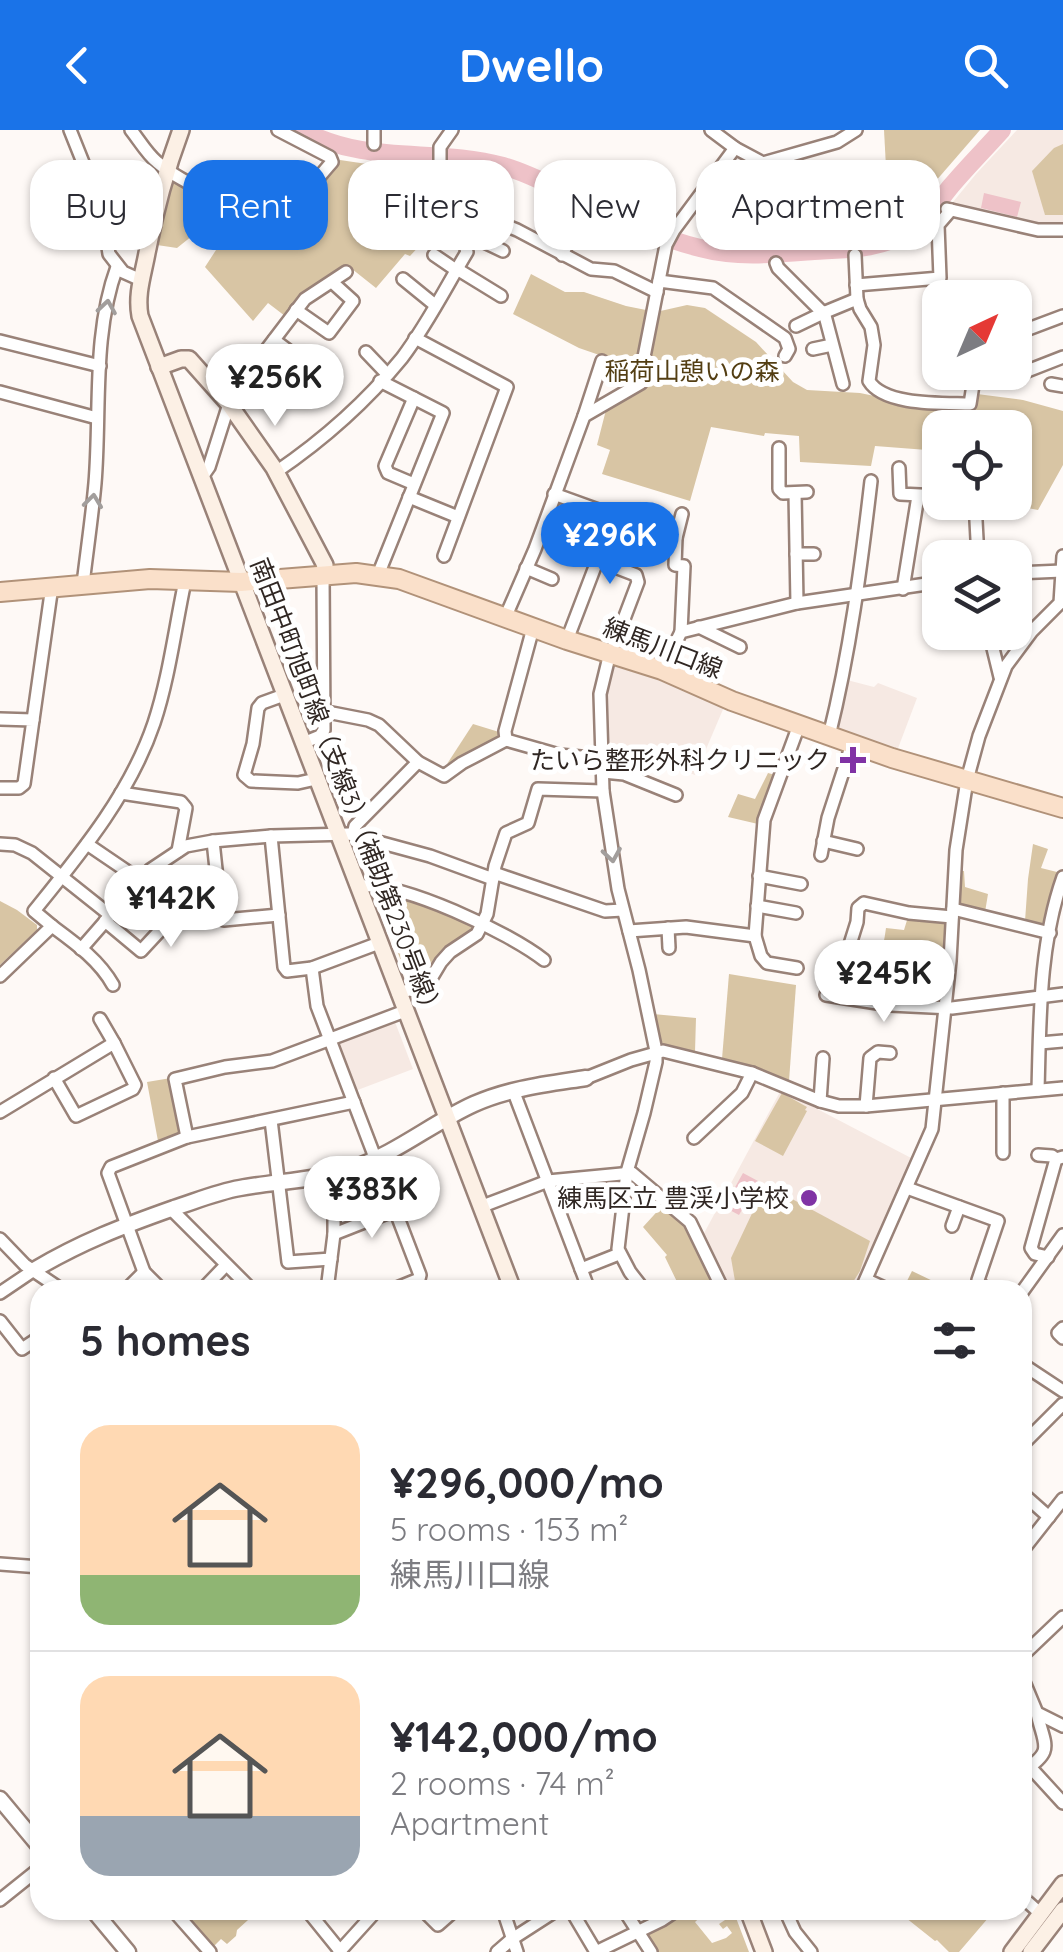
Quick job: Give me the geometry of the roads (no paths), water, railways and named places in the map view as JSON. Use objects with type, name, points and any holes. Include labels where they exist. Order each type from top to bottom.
[{"type":"main road","points":[[141,280],[167,168],[181,130]]},
{"type":"main road","name":"南田中町旭町線（支線3）（補助第230号線）","points":[[141,280],[140,316],[316,779],[345,834],[358,886],[509,1280]]},
{"type":"main road","points":[[159,367],[188,359],[229,404],[276,472],[324,564],[323,576]]},
{"type":"main road","name":"練馬川口線","points":[[0,592],[150,579],[241,582],[356,573],[378,575],[662,670],[828,736],[1062,806]]},
{"type":"main road","points":[[1012,1952],[1063,1884]]},
{"type":"main road","points":[[1031,1952],[1063,1910]]},
{"type":"main road","points":[[752,1920],[764,1952]]},
{"type":"street","points":[[70,130],[102,210],[109,254],[117,267],[141,280]]},
{"type":"street","points":[[131,130],[158,163],[256,220],[272,217],[295,204],[332,162],[330,157],[278,130]]},
{"type":"street","points":[[440,160],[440,146],[452,130]]},
{"type":"street","points":[[711,130],[763,163],[837,142],[856,130]]},
{"type":"street","points":[[584,416],[641,383],[666,245],[736,148]]},
{"type":"street","points":[[796,326],[856,292],[940,278],[938,224],[949,210],[1038,230],[1063,230]]},
{"type":"street","points":[[514,229],[591,269],[614,271],[658,286],[706,286],[716,290],[786,338],[786,356]]},
{"type":"street","points":[[276,472],[320,442],[402,357],[466,250]]},
{"type":"street","points":[[562,254],[564,250]]},
{"type":"street","points":[[855,255],[856,292],[860,309],[871,326],[874,346],[870,386],[882,394],[916,402],[970,404],[972,390]]},
{"type":"street","points":[[434,256],[501,296]]},
{"type":"street","points":[[776,263],[824,312],[842,384]]},
{"type":"street","points":[[82,584],[95,482],[108,293],[117,267]]},
{"type":"street","points":[[202,476],[209,468],[229,404],[254,366],[304,298],[346,272]]},
{"type":"street","points":[[403,279],[435,305]]},
{"type":"street","points":[[296,310],[329,333],[353,301],[332,282]]},
{"type":"street","points":[[1032,328],[1063,316]]},
{"type":"street","points":[[415,338],[507,386],[444,556]]},
{"type":"street","points":[[274,340],[302,361]]},
{"type":"street","points":[[0,341],[100,366]]},
{"type":"street","points":[[813,349],[832,346]]},
{"type":"street","points":[[366,352],[383,378],[442,412],[378,575]]},
{"type":"street","points":[[1032,369],[1063,357]]},
{"type":"street","points":[[506,618],[602,361]]},
{"type":"street","points":[[254,366],[272,380]]},
{"type":"street","points":[[0,392],[97,418]]},
{"type":"street","points":[[414,398],[385,466],[388,474],[458,516]]},
{"type":"street","points":[[431,442],[445,447]]},
{"type":"street","points":[[779,448],[779,489],[783,494],[801,493],[796,554],[798,603]]},
{"type":"street","points":[[900,468],[900,494],[922,496]]},
{"type":"street","points":[[828,736],[844,676],[858,594],[871,481]]},
{"type":"street","points":[[554,494],[676,538]]},
{"type":"street","points":[[903,588],[918,496]]},
{"type":"street","points":[[662,670],[682,632],[684,566],[675,565],[682,514]]},
{"type":"street","points":[[796,554],[814,554]]},
{"type":"street","points":[[866,1280],[932,1129],[946,1008],[956,850],[967,780],[1000,677],[1032,631],[1062,603],[1063,556]]},
{"type":"street","points":[[567,640],[596,564],[602,562],[636,575],[600,694],[603,791],[611,853],[656,1052],[627,1172],[620,1254],[637,1280]]},
{"type":"street","points":[[526,568],[552,579]]},
{"type":"street","points":[[1032,572],[1062,571]]},
{"type":"street","points":[[303,743],[323,734],[323,576]]},
{"type":"street","points":[[114,985],[82,948],[34,911],[87,844],[142,754],[154,722],[186,580]]},
{"type":"street","points":[[682,632],[798,603],[922,585]]},
{"type":"street","points":[[0,788],[20,788],[24,784],[52,586]]},
{"type":"street","points":[[506,740],[533,628]]},
{"type":"street","points":[[699,628],[740,647]]},
{"type":"street","points":[[993,650],[1000,677]]},
{"type":"street","points":[[284,695],[259,705],[244,775],[251,781],[298,783],[316,779]]},
{"type":"street","points":[[322,711],[379,725],[418,762],[444,776],[506,740],[603,765],[676,795]]},
{"type":"street","points":[[0,719],[32,720]]},
{"type":"street","points":[[797,968],[767,963],[755,936],[764,820],[798,725]]},
{"type":"street","points":[[852,744],[822,848],[857,849]]},
{"type":"street","points":[[345,834],[418,762]]},
{"type":"street","points":[[398,994],[430,982],[440,962],[477,934],[492,894],[506,833],[528,823],[538,789],[603,791]]},
{"type":"street","points":[[121,794],[184,804],[178,851]]},
{"type":"street","points":[[82,948],[137,883],[186,846],[271,836],[345,834],[430,856],[605,911],[623,910]]},
{"type":"street","points":[[271,836],[284,968],[290,972],[312,968],[379,943]]},
{"type":"street","points":[[213,841],[220,916],[224,920],[278,915]]},
{"type":"street","points":[[0,844],[15,844],[32,853],[62,876],[140,951],[167,923],[167,918],[137,883],[87,844]]},
{"type":"street","points":[[759,876],[801,884]]},
{"type":"street","points":[[1038,1090],[1040,997],[1063,877]]},
{"type":"street","points":[[358,886],[369,885],[416,897],[483,922],[544,960]]},
{"type":"street","points":[[843,997],[846,957],[858,908],[864,903],[909,913],[953,913],[1050,933]]},
{"type":"street","points":[[757,906],[796,913]]},
{"type":"street","points":[[0,976],[52,926]]},
{"type":"street","points":[[629,931],[686,926],[755,936]]},
{"type":"street","points":[[668,928],[670,948]]},
{"type":"street","points":[[312,968],[317,1006],[420,1275],[417,1280]]},
{"type":"street","points":[[826,995],[890,1005],[946,1008],[1063,994]]},
{"type":"street","points":[[187,1136],[174,1079],[272,1061],[405,1011]]},
{"type":"street","points":[[54,1078],[76,1116],[133,1089],[135,1085],[100,1018]]},
{"type":"street","points":[[1040,1043],[1063,1042]]},
{"type":"street","points":[[1,1109],[114,1044]]},
{"type":"street","points":[[0,1293],[88,1240],[126,1225],[215,1194],[334,1174],[375,1160],[476,1103],[513,1090],[586,1078],[656,1052],[752,1073],[839,1106],[1062,1090]]},
{"type":"street","points":[[866,1106],[870,1058],[878,1052],[890,1053]]},
{"type":"street","points":[[820,1101],[822,1058]]},
{"type":"street","points":[[694,1138],[742,1093],[752,1073]]},
{"type":"street","points":[[513,1090],[585,1280]]},
{"type":"street","points":[[1003,1093],[1004,1152]]},
{"type":"street","points":[[152,1280],[144,1272],[126,1225],[108,1172],[111,1167],[187,1136],[354,1102]]},
{"type":"street","points":[[271,1120],[288,1262],[331,1259]]},
{"type":"street","points":[[1038,1155],[1059,1158],[1032,1248],[1035,1254],[1048,1257]]},
{"type":"street","points":[[480,1207],[548,1181],[632,1173],[690,1222],[718,1280]]},
{"type":"street","points":[[328,1280],[334,1234],[334,1174]]},
{"type":"street","points":[[908,1188],[998,1221],[978,1280]]},
{"type":"street","points":[[952,1226],[959,1207]]},
{"type":"street","points":[[171,1210],[242,1280]]},
{"type":"street","points":[[334,1234],[395,1210]]},
{"type":"street","points":[[1031,1280],[1063,1235]]},
{"type":"street","points":[[0,1238],[25,1265],[48,1280]]},
{"type":"street","points":[[581,1269],[620,1254]]},
{"type":"street","points":[[212,1280],[226,1265]]},
{"type":"street","points":[[136,1280],[144,1272]]},
{"type":"street","points":[[0,1321],[22,1349],[30,1344]]},
{"type":"street","points":[[1063,1328],[1058,1333],[1063,1338]]},
{"type":"street","points":[[1032,1371],[1063,1391]]},
{"type":"street","points":[[1032,1435],[1063,1404]]},
{"type":"street","points":[[1032,1538],[1063,1499]]},
{"type":"street","points":[[1032,1502],[1048,1517]]},
{"type":"street","points":[[0,1564],[30,1566]]},
{"type":"street","points":[[1032,1646],[1063,1616]]},
{"type":"street","points":[[1032,1700],[1046,1746],[1042,1757],[1032,1765]]},
{"type":"street","points":[[1037,1712],[1062,1724]]},
{"type":"street","points":[[1032,1775],[1063,1803]]},
{"type":"street","points":[[0,1799],[30,1835]]},
{"type":"street","points":[[0,1900],[30,1876]]},
{"type":"street","points":[[1032,1906],[1041,1914]]},
{"type":"street","points":[[101,1920],[128,1952]]},
{"type":"street","points":[[182,1920],[210,1952]]},
{"type":"street","points":[[315,1920],[340,1952],[368,1920]]},
{"type":"street","points":[[506,1920],[516,1952]]},
{"type":"street","points":[[497,1952],[541,1920]]},
{"type":"street","points":[[577,1920],[596,1952],[659,1920]]},
{"type":"street","points":[[630,1920],[650,1952]]},
{"type":"street","points":[[790,1920],[811,1952]]},
{"type":"waterway","points":[[302,130],[352,148],[503,166],[667,238],[714,251],[757,254],[863,247],[898,237],[926,216],[1002,130]]},
{"type":"place","name":"たいら整形外科クリニック","points":[[853,760]]},
{"type":"place","name":"練馬区立 豊渓小学校","points":[[809,1198]]},
{"type":"park label","name":"稲荷山憩いの森","points":[[692,371]]}]
